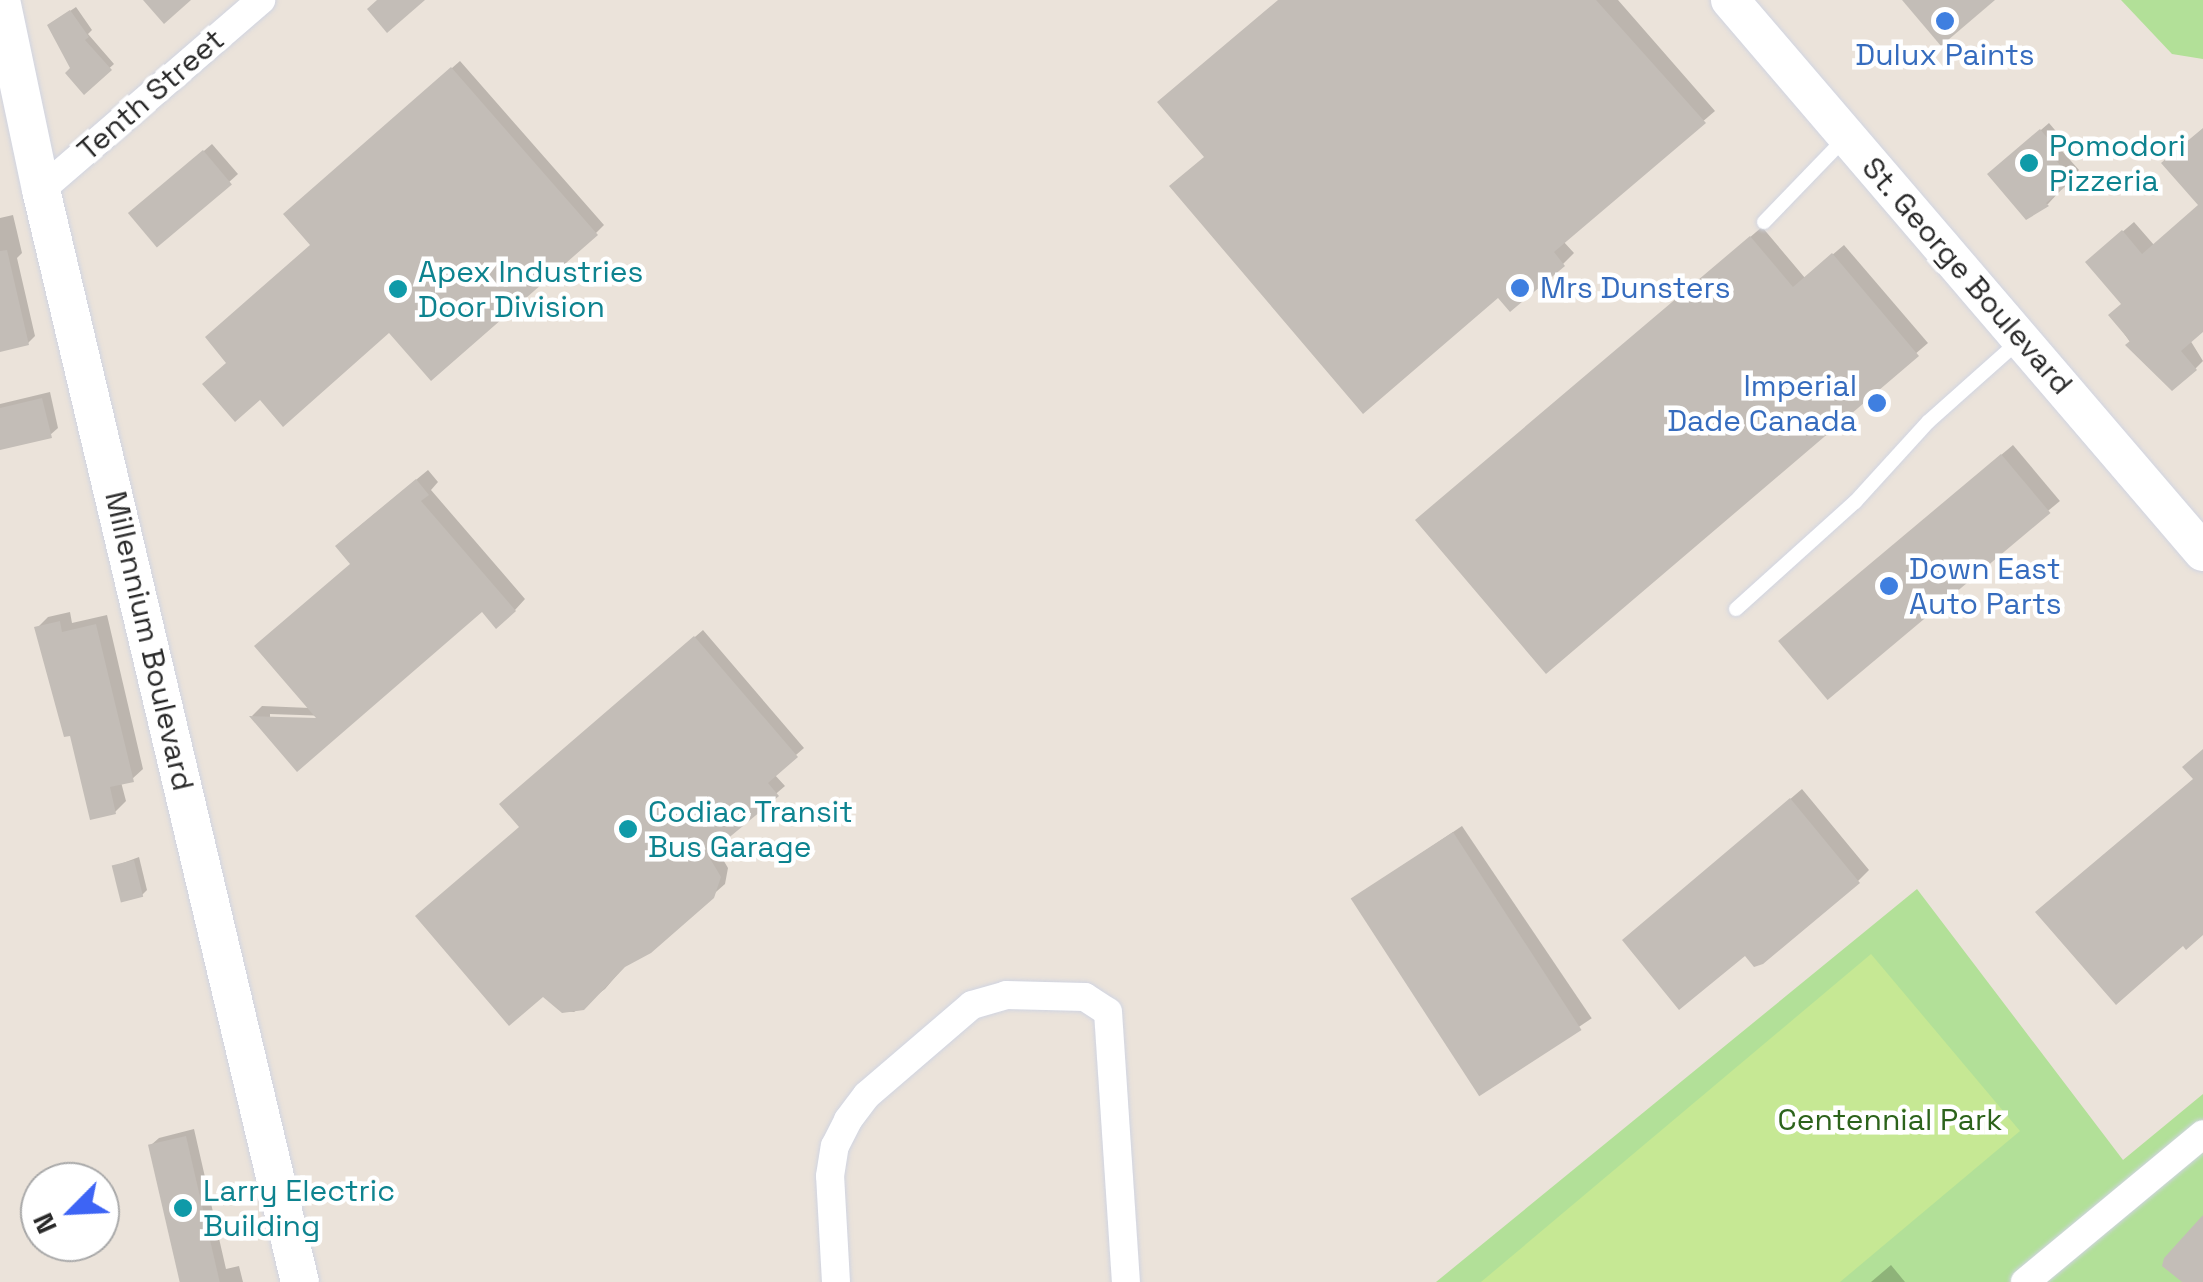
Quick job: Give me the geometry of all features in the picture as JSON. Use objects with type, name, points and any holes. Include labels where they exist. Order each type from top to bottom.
[{"type":"main road","name":"Millennium Boulevard","points":[[1,0],[41,190],[300,1282]]},
{"type":"main road","name":"St. George Boulevard","points":[[1730,0],[2203,552]]},
{"type":"street","name":"Tenth Street","points":[[41,190],[261,0]]},
{"type":"street","points":[[836,1282],[830,1176],[841,1133],[867,1095],[972,1005],[1006,995],[1084,997],[1108,1012],[1126,1282]]},
{"type":"street","points":[[2025,1282],[2203,1134]]},
{"type":"lane","points":[[1764,222],[1847,136]]},
{"type":"lane","points":[[1736,609],[1856,502],[1928,422],[2021,339]]},
{"type":"green space","points":[[2121,0],[2203,0],[2203,59],[2172,54]]},
{"type":"green space","name":"Centennial Park","points":[[1917,889],[2123,1160],[2203,1094],[2203,1282],[1436,1282]]},
{"type":"green space","points":[[1871,954],[2020,1131],[1840,1282],[1481,1282]]},
{"type":"building","points":[[143,0],[191,0],[164,24]]},
{"type":"building","points":[[377,0],[425,0],[387,33],[367,9]]},
{"type":"building","points":[[1278,0],[1596,0],[1706,123],[1554,252],[1565,266],[1510,312],[1498,298],[1363,414],[1169,186],[1204,157],[1157,102]]},
{"type":"building","name":"Dulux Paints","points":[[1902,0],[1995,0],[1941,46]]},
{"type":"building","points":[[70,10],[89,37],[85,40],[112,70],[84,95],[65,73],[70,68],[47,25]]},
{"type":"building","name":"Apex Industries Door Division","points":[[451,67],[598,235],[431,381],[389,333],[283,427],[260,400],[235,422],[202,384],[226,363],[205,337],[310,245],[283,214]]},
{"type":"building","points":[[2203,128],[2203,332],[2181,351],[2197,370],[2172,391],[2125,345],[2130,341],[2108,315],[2121,304],[2085,262],[2122,230],[2142,254],[2198,205],[2161,163]]},
{"type":"building","name":"Pomodori Pizzeria","points":[[2040,129],[2054,146],[2048,151],[2073,180],[2046,203],[2049,206],[2026,220],[1987,174]]},
{"type":"building","points":[[203,150],[232,184],[157,247],[128,213]]},
{"type":"building","points":[[1750,236],[1793,287],[1832,253],[1919,356],[1546,674],[1415,520]]},
{"type":"building","points":[[7,250],[29,345],[0,352],[0,251]]},
{"type":"building","points":[[42,398],[52,438],[0,450],[0,408]]},
{"type":"building","points":[[2001,454],[2050,513],[1828,700],[1778,641]]},
{"type":"building","points":[[416,479],[429,495],[421,501],[516,611],[496,629],[482,612],[297,772],[249,716],[316,718],[254,646],[350,564],[335,546]]},
{"type":"building","points":[[60,621],[62,632],[96,624],[134,782],[110,787],[116,814],[90,820],[70,736],[64,737],[34,627]]},
{"type":"building","name":"Codiac Transit Bus Garage","points":[[694,636],[798,757],[768,783],[779,796],[708,855],[721,877],[714,898],[651,953],[625,967],[584,1010],[562,1013],[543,997],[509,1026],[415,916],[519,827],[499,804]]},
{"type":"building","points":[[2203,749],[2203,935],[2186,950],[2183,946],[2116,1005],[2035,912],[2193,779],[2182,767]]},
{"type":"building","points":[[1790,798],[1860,883],[1763,964],[1754,967],[1745,956],[1679,1010],[1622,940]]},
{"type":"building","points":[[1453,832],[1582,1030],[1479,1096],[1351,898]]},
{"type":"building","points":[[134,860],[143,897],[121,902],[112,866]]},
{"type":"building","name":"Larry Electric Building","points":[[186,1136],[220,1282],[180,1282],[148,1145]]},
{"type":"building","points":[[2203,1215],[2203,1282],[2182,1282],[2162,1266],[2164,1258]]},
{"type":"place","name":"Dulux Paints","points":[[1945,21]]},
{"type":"place","name":"Pomodori Pizzeria","points":[[2029,163]]},
{"type":"place","name":"Mrs Dunsters","points":[[1520,288]]},
{"type":"place","name":"Apex Industries Door Division","points":[[398,289]]},
{"type":"place","name":"Imperial Dade Canada","points":[[1877,403]]},
{"type":"place","name":"Down East Auto Parts","points":[[1889,586]]},
{"type":"place","name":"Codiac Transit Bus Garage","points":[[628,829]]},
{"type":"place","name":"Larry Electric Building","points":[[183,1208]]}]
